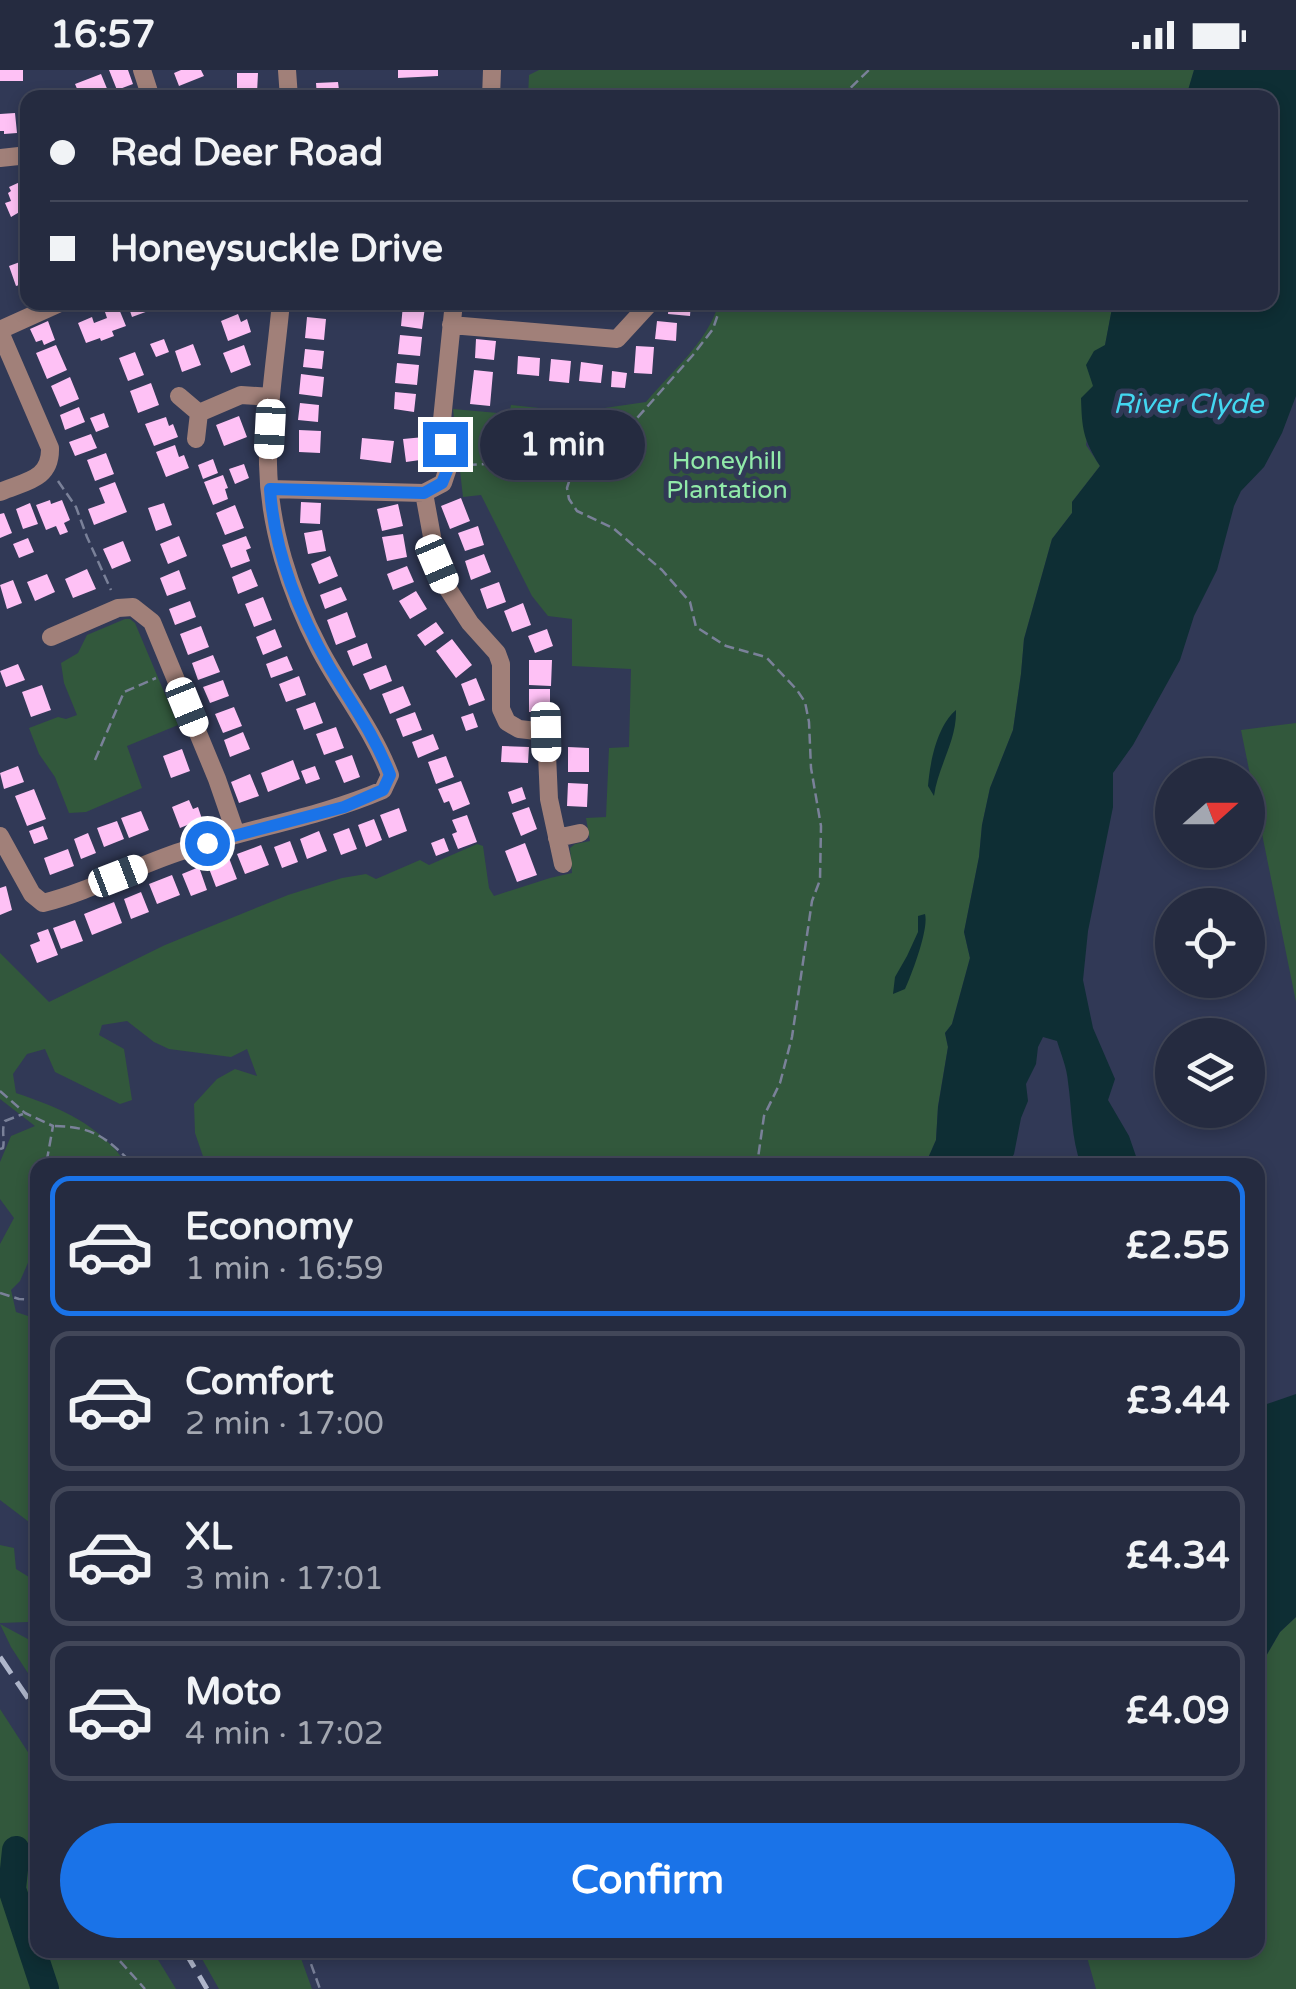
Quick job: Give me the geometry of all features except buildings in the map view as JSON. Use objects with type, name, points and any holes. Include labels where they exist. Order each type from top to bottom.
[{"type":"street","points":[[0,492],[46,470],[50,463],[50,448],[0,331],[45,310]]},
{"type":"street","points":[[0,836],[32,894],[43,903],[179,852],[344,807],[383,790],[390,775],[378,745],[318,647],[296,599],[279,543],[268,462],[280,310]]},
{"type":"street","points":[[270,489],[424,493],[442,483],[448,468],[442,420],[453,310]]},
{"type":"street","points":[[451,325],[618,339],[644,310]]},
{"type":"street","points":[[179,396],[199,412]]},
{"type":"street","points":[[199,412],[242,396],[272,396]]},
{"type":"street","points":[[196,439],[199,412]]},
{"type":"street","points":[[424,493],[437,564],[448,590],[497,653],[501,664],[501,709],[507,722],[519,730],[546,732],[549,798],[563,864]]},
{"type":"street","points":[[51,637],[118,608],[133,608],[152,622],[236,834]]},
{"type":"street","points":[[557,838],[580,833]]},
{"type":"path","points":[[848,90],[869,70]]},
{"type":"path","points":[[720,310],[714,328],[693,355],[630,425],[580,460],[567,488],[578,511],[613,528],[662,570],[690,602],[696,627],[726,646],[766,657],[805,702],[821,826],[820,880],[812,901],[792,1036],[780,1084],[764,1116],[758,1158]]},
{"type":"path","points":[[448,468],[514,460],[574,437],[594,438],[604,444]]},
{"type":"path","points":[[46,470],[64,486],[76,507],[118,608]]},
{"type":"path","points":[[95,760],[124,692],[172,671]]},
{"type":"path","points":[[0,1090],[25,1114],[53,1126],[79,1127],[107,1138],[127,1158]]},
{"type":"path","points":[[0,1150],[5,1121],[25,1114]]},
{"type":"path","points":[[47,1158],[53,1126]]},
{"type":"path","points":[[0,1293],[30,1300]]},
{"type":"path","points":[[117,1958],[144,1989]]},
{"type":"path","points":[[309,1958],[320,1989]]},
{"type":"green space","points":[[539,70],[1194,70],[1188,90],[528,90],[529,75]]},
{"type":"green space","name":"Honeyhill Plantation","points":[[716,310],[1112,310],[1093,386],[1086,445],[1100,466],[1072,502],[1072,513],[1052,539],[1024,639],[1013,730],[990,788],[982,825],[964,932],[970,958],[952,1024],[945,1033],[948,1047],[936,1140],[928,1158],[204,1158],[195,1133],[194,1104],[217,1079],[235,1069],[257,1076],[247,1049],[231,1057],[169,1049],[127,1021],[102,1025],[99,1035],[124,1049],[132,1100],[120,1104],[55,1072],[45,1049],[27,1054],[13,1074],[16,1093],[92,1128],[122,1158],[30,1158],[30,1258],[20,1281],[11,1290],[16,1312],[30,1317],[30,1523],[0,1500],[0,1244],[14,1218],[0,1199],[0,1162],[11,1136],[35,1126],[0,1099],[0,953],[49,1002],[165,945],[288,895],[342,878],[366,874],[376,879],[420,860],[429,865],[477,844],[483,846],[489,888],[494,896],[572,873],[570,848],[590,841],[586,818],[606,817],[609,748],[629,747],[631,669],[572,666],[572,619],[548,616],[532,596],[481,495],[463,497],[453,409],[509,414],[511,405],[577,412],[646,402],[697,344]]},
{"type":"green space","points":[[125,619],[135,623],[178,725],[127,746],[142,788],[86,812],[69,813],[29,728],[58,717],[77,715],[64,683],[61,663],[78,653],[87,635]]},
{"type":"green space","points":[[1296,723],[1296,1002],[1265,849],[1265,758],[1247,758],[1241,730]]},
{"type":"green space","points":[[0,1545],[14,1548],[16,1569],[30,1578],[30,1621],[0,1623]]},
{"type":"green space","points":[[1296,1617],[1296,1989],[1096,1989],[1087,1958],[1265,1958],[1265,1658],[1280,1632]]},
{"type":"green space","points":[[0,1624],[30,1640],[30,1676]]},
{"type":"green space","points":[[0,1709],[30,1755],[30,1958],[157,1958],[176,1989],[0,1989]]},
{"type":"green space","points":[[202,1958],[301,1958],[312,1989],[219,1989]]},
{"type":"water","name":"River Clyde","points":[[1194,70],[1296,70],[1296,396],[1264,467],[1241,491],[1234,506],[1217,570],[1194,616],[1180,660],[1113,773],[1113,807],[1088,931],[1083,980],[1093,1028],[1115,1079],[1108,1100],[1137,1158],[1079,1158],[1064,1061],[1057,1041],[1043,1037],[1026,1084],[1028,1101],[1012,1158],[928,1158],[936,1140],[948,1047],[945,1033],[952,1024],[970,958],[964,932],[982,825],[990,788],[1013,730],[1024,639],[1052,539],[1072,513],[1072,502],[1100,466],[1083,426],[1081,398],[1093,386],[1086,365],[1094,351],[1105,345],[1112,310],[1278,310],[1278,90],[1188,90]]},
{"type":"water","points":[[956,710],[954,732],[934,796],[928,786],[933,756],[944,725]]},
{"type":"water","points":[[925,914],[922,940],[908,982],[905,989],[893,994],[895,977],[918,932],[918,916]]},
{"type":"water","points":[[1296,1394],[1296,1617],[1280,1632],[1265,1658],[1265,1405]]},
{"type":"waterway","points":[[16,1850],[12,1889],[30,1944]]},
{"type":"waterway","points":[[35,1958],[45,1989]]},
{"type":"railway","points":[[0,1657],[30,1701]]},
{"type":"railway","points":[[189,1958],[207,1989]]},
{"type":"route","points":[[207,843],[344,807],[383,790],[390,775],[378,745],[318,647],[296,599],[279,543],[270,489],[424,493],[442,483],[448,468],[445,444]]}]
